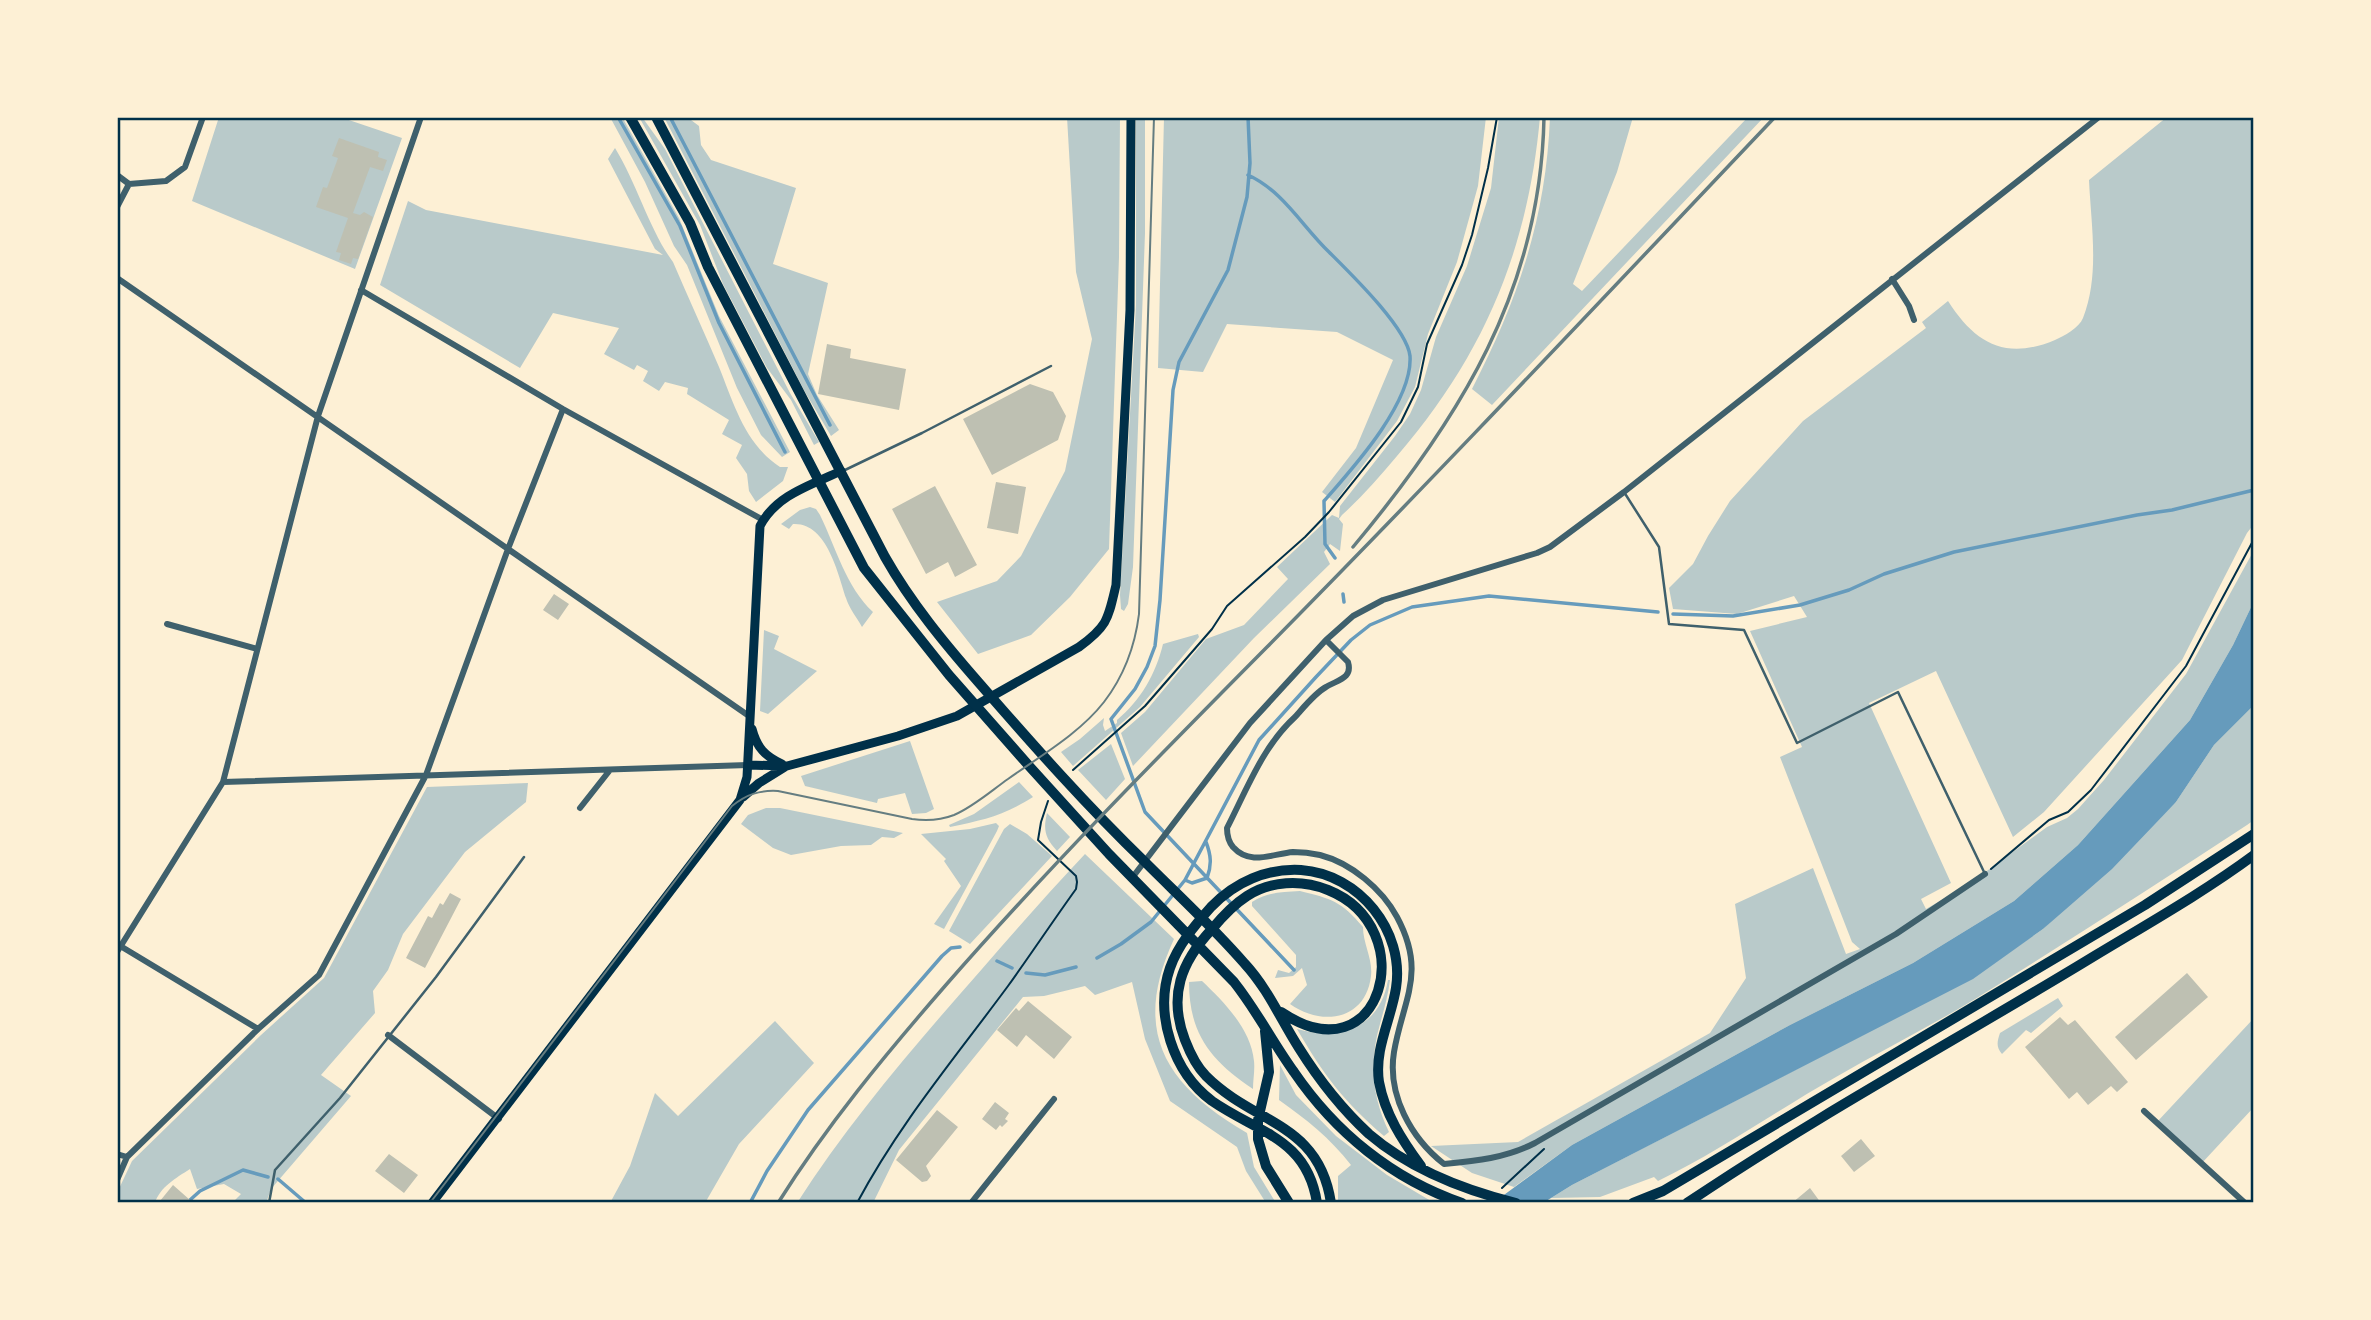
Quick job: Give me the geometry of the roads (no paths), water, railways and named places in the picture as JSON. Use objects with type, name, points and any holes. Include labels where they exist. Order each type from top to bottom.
[{"type":"main road","points":[[630,117],[690,223],[709,267],[864,568],[1012,747],[1132,878],[1234,982],[1313,1100],[1337,1126],[1381,1163],[1425,1188],[1462,1203]]},
{"type":"main road","points":[[656,117],[898,580],[919,610],[1016,726],[1251,970],[1315,1073],[1341,1106],[1393,1153],[1458,1185],[1516,1203]]},
{"type":"main road","points":[[432,1203],[499,1119],[740,800],[759,783],[787,766],[898,736],[957,716],[1079,647],[1096,635],[1108,621],[1116,585],[1130,310],[1131,117]]},
{"type":"main road","points":[[740,800],[748,765],[760,526],[782,500],[841,471]]},
{"type":"main road","points":[[749,716],[755,742],[767,757],[787,766]]},
{"type":"main road","points":[[748,765],[787,766]]},
{"type":"main road","points":[[1633,1203],[1663,1191],[2145,905],[2254,834]]},
{"type":"main road","points":[[1687,1203],[1832,1110],[2154,920],[2254,855]]},
{"type":"main road","points":[[1317,1203],[1305,1165],[1289,1147],[1272,1134],[1212,1100],[1193,1083],[1178,1062],[1168,1033],[1164,1005],[1167,979],[1178,950],[1194,926],[1214,905],[1232,890],[1258,876],[1289,869],[1325,874],[1363,896],[1376,911],[1392,942],[1398,974],[1379,1055],[1379,1080],[1387,1113],[1403,1142],[1423,1169]]},
{"type":"main road","points":[[1278,1010],[1311,1028],[1334,1029],[1365,1016],[1377,998],[1382,979],[1378,941],[1364,917],[1341,896],[1327,889],[1290,883],[1257,890],[1242,899],[1224,914],[1187,961],[1177,995],[1180,1027],[1191,1054],[1203,1073],[1220,1090],[1298,1138],[1315,1156],[1328,1181],[1331,1203]]},
{"type":"main road","points":[[1264,1024],[1269,1072],[1258,1121],[1259,1144],[1266,1166],[1289,1203]]},
{"type":"street","points":[[117,175],[129,184],[166,181],[185,167],[203,117]]},
{"type":"street","points":[[258,1029],[119,947],[223,782],[317,416],[421,117]]},
{"type":"street","points":[[1132,878],[1250,723],[1326,640],[1353,616],[1383,600],[1550,547],[1624,492],[2099,117]]},
{"type":"street","points":[[117,207],[129,184]]},
{"type":"street","points":[[117,278],[749,716]]},
{"type":"street","points":[[1892,279],[1909,306],[1914,320]]},
{"type":"street","points":[[361,290],[563,409],[763,520]]},
{"type":"street","points":[[117,1180],[127,1157],[258,1029],[319,975],[426,775],[508,549],[563,409]]},
{"type":"street","points":[[167,624],[257,649]]},
{"type":"street","points":[[1326,640],[1350,666],[1348,674],[1340,682],[1326,687],[1284,726],[1272,741],[1227,828],[1227,835],[1235,849],[1249,858],[1294,852],[1322,856],[1355,872],[1384,898],[1397,917],[1405,938],[1412,975],[1409,997],[1394,1050],[1393,1067],[1403,1112],[1420,1140],[1432,1155],[1444,1164],[1516,1152],[1896,934],[1985,874]]},
{"type":"street","points":[[223,782],[748,765]]},
{"type":"street","points":[[580,808],[610,770]]},
{"type":"street","points":[[388,1035],[499,1119]]},
{"type":"street","points":[[971,1203],[1054,1098]]},
{"type":"street","points":[[2144,1111],[2245,1203]]},
{"type":"street","points":[[117,1154],[127,1157]]},
{"type":"lane","points":[[841,471],[922,433],[1051,366]]},
{"type":"lane","points":[[1624,492],[1659,547],[1669,624],[1744,630],[1797,743],[1898,692],[1985,874]]},
{"type":"lane","points":[[269,1203],[275,1171],[333,1107],[436,977],[524,857]]},
{"type":"water","points":[[2254,601],[2254,705],[2214,745],[2176,802],[2112,869],[2043,929],[1973,979],[1572,1185],[1543,1203],[1493,1203],[1572,1145],[1790,1025],[1913,963],[2014,901],[2078,845],[2190,720],[2233,645]]},
{"type":"waterway","points":[[618,117],[680,226],[719,323],[785,452]]},
{"type":"waterway","points":[[670,117],[830,425]]},
{"type":"waterway","points":[[1248,117],[1250,163],[1247,197],[1228,270],[1179,362],[1173,390],[1155,646],[1135,689],[1111,719],[1145,812],[1294,970]]},
{"type":"waterway","points":[[1248,175],[1272,190],[1376,301],[1399,331],[1410,356],[1408,374],[1392,413],[1365,453],[1324,501],[1325,544],[1335,558]]},
{"type":"waterway","points":[[1673,614],[1733,616],[1800,605],[1954,552],[2172,510],[2254,490]]},
{"type":"waterway","points":[[1343,594],[1344,602]]},
{"type":"waterway","points":[[1097,958],[1151,922],[1185,880],[1259,740],[1351,640],[1370,625],[1412,607],[1489,596],[1658,612]]},
{"type":"waterway","points":[[1185,880],[1192,883],[1207,878],[1210,860],[1206,842]]},
{"type":"waterway","points":[[750,1203],[767,1171],[808,1110],[942,956],[951,948],[960,947]]},
{"type":"waterway","points":[[997,961],[1012,968]]},
{"type":"waterway","points":[[1026,973],[1045,975],[1076,967]]},
{"type":"waterway","points":[[190,1200],[200,1191],[243,1170],[268,1177]]},
{"type":"waterway","points":[[278,1179],[306,1203]]},
{"type":"tram line","points":[[430,1203],[732,806],[754,794],[778,791],[912,819],[933,820],[949,817],[975,803],[1071,734],[1094,714],[1111,692],[1128,660],[1139,614],[1154,117]]},
{"type":"railway","points":[[1353,547],[1428,450],[1460,400],[1488,348],[1510,295],[1528,239],[1539,180],[1544,117]]},
{"type":"railway","points":[[778,1203],[816,1146],[879,1064],[1023,899],[1459,450],[1775,117]]}]
